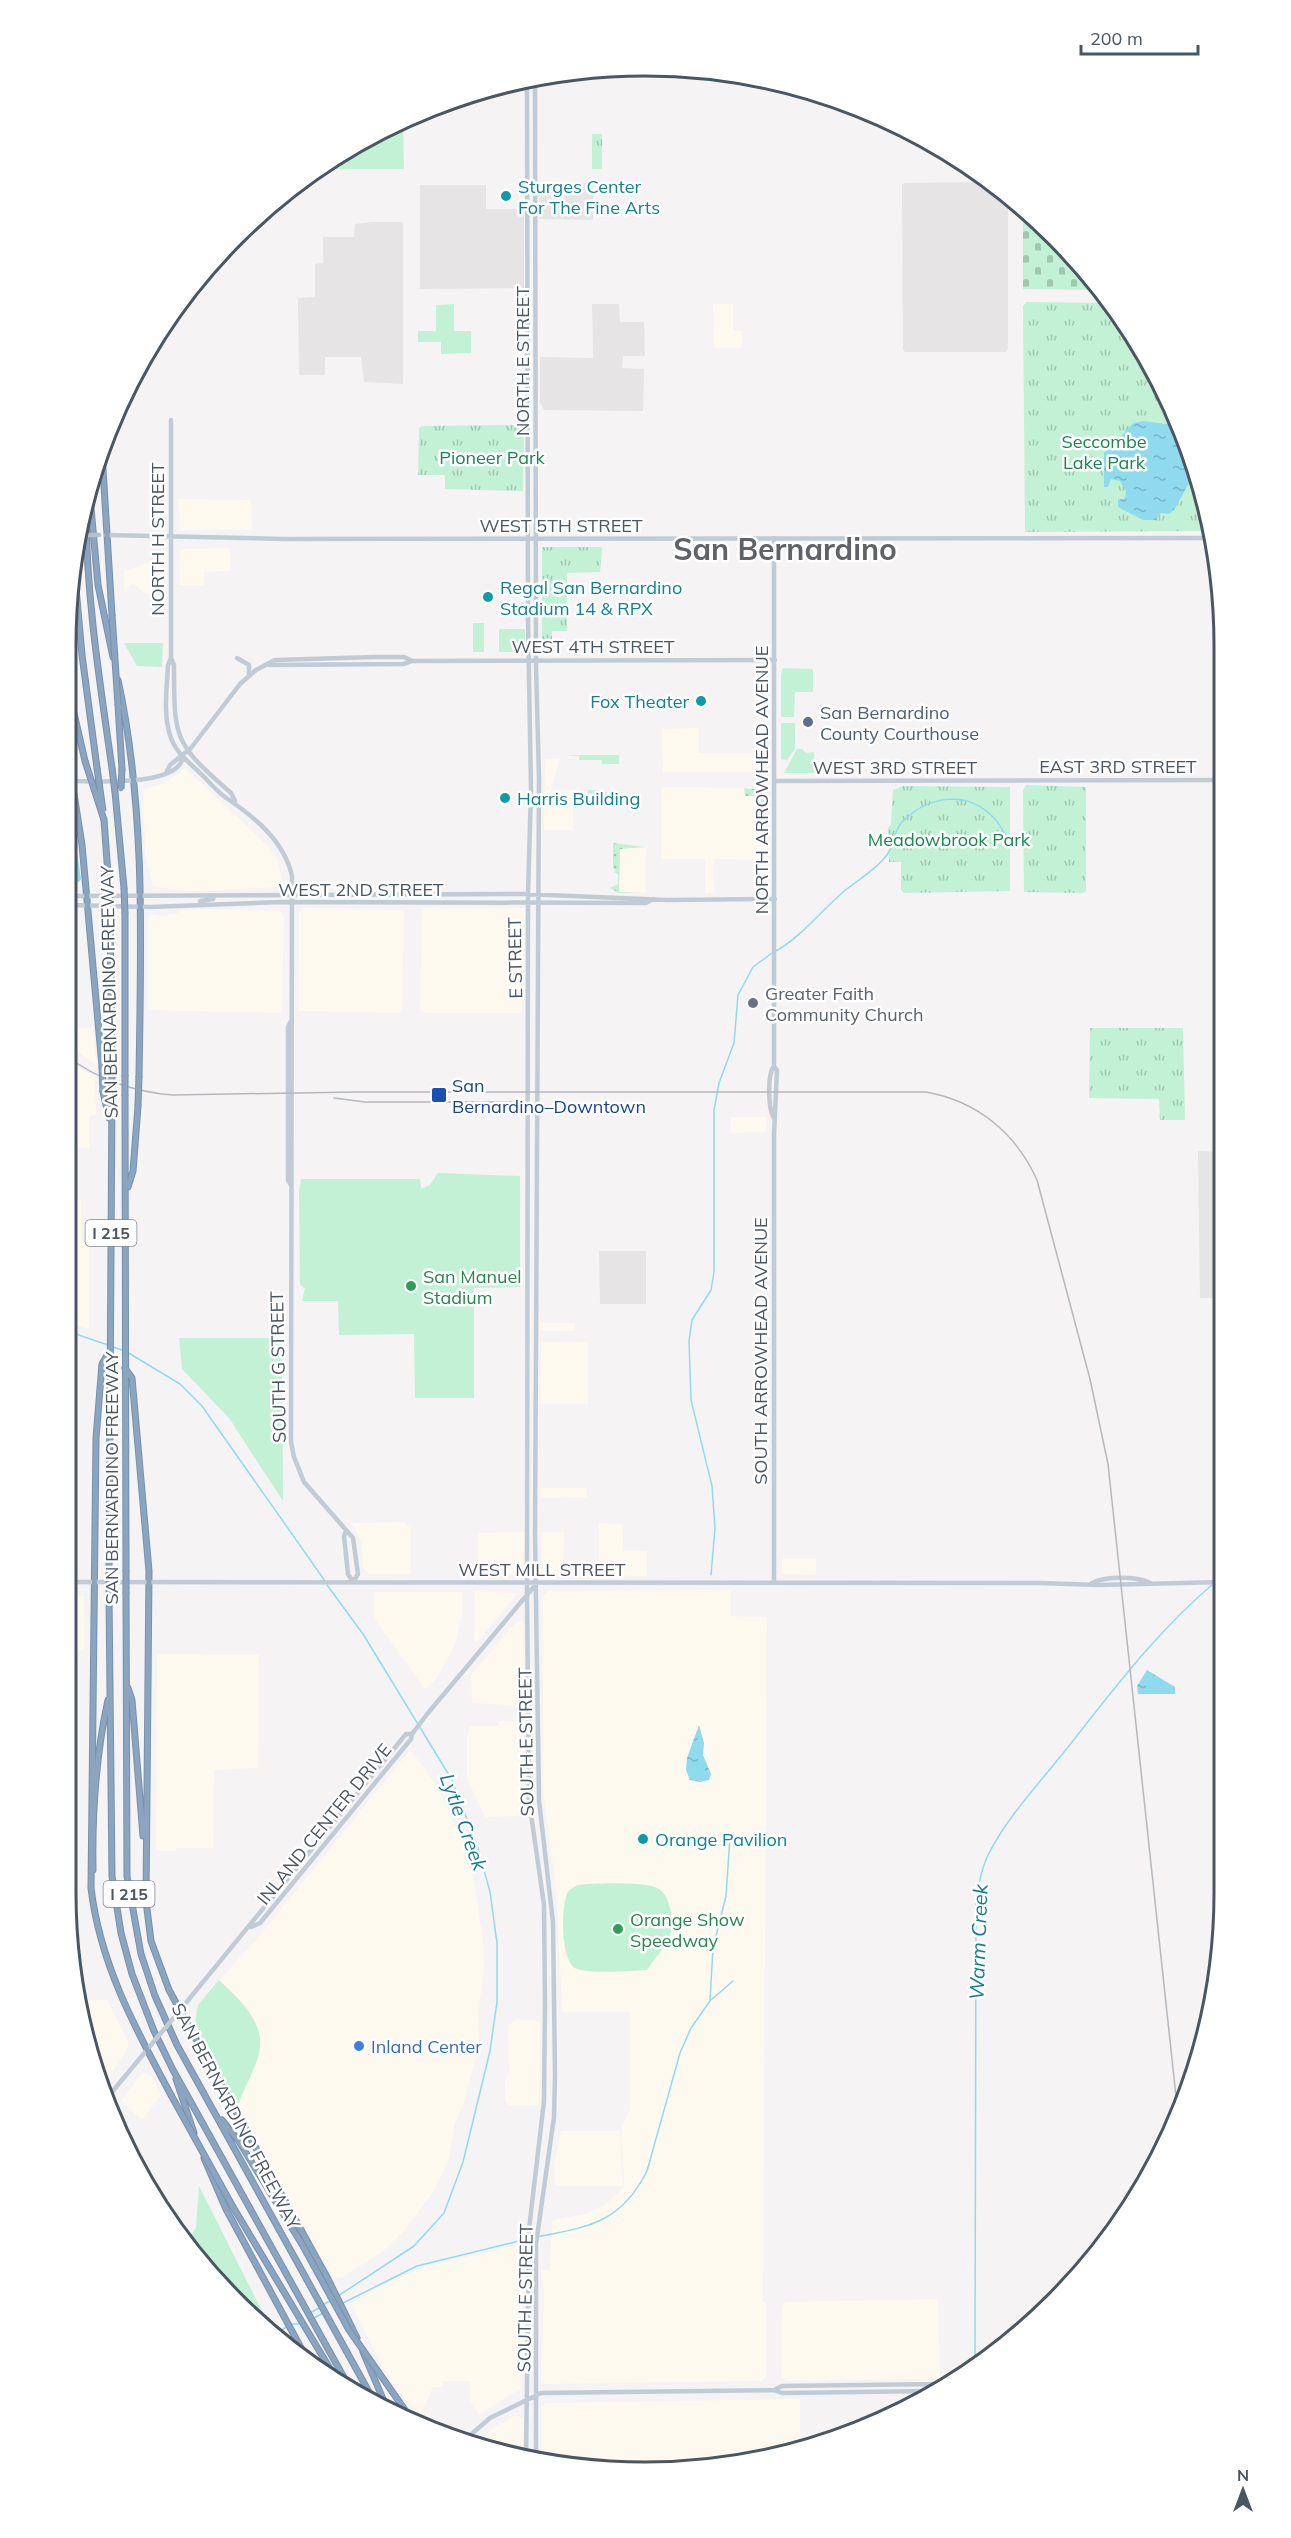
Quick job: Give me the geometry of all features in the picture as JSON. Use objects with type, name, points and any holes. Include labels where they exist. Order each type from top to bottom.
[{"type":"highway","points":[[103,475],[118,790]]},
{"type":"highway","points":[[92,516],[97,578],[123,703],[133,780],[142,907],[138,1106],[134,1172],[127,1191]]},
{"type":"highway","name":"SAN BERNARDINO FREEWAY","points":[[87,534],[94,633],[112,768],[118,790],[116,801],[125,914],[126,1847],[135,1929],[148,1977],[162,2013],[367,2388]]},
{"type":"highway","name":"SAN BERNARDINO FREEWAY","points":[[78,610],[104,820],[110,914],[112,1090],[109,1595],[112,1876],[121,1934],[141,2000],[173,2070],[342,2373]]},
{"type":"highway","points":[[76,721],[85,761],[104,820]]},
{"type":"highway","points":[[76,812],[88,906],[103,1092],[111,1128]]},
{"type":"highway","points":[[110,1350],[102,1364],[96,1438],[95,1703],[89,1861],[96,1920],[112,1978],[171,2095],[233,2206],[328,2365]]},
{"type":"highway","points":[[125,1368],[132,1378],[144,1499],[148,1582],[146,1901]]},
{"type":"highway","points":[[126,1682],[132,1700],[148,1922],[156,1957],[169,1990],[346,2313],[382,2396]]},
{"type":"highway","points":[[96,1920],[93,1836],[103,1726],[111,1690]]},
{"type":"highway","points":[[173,2070],[180,2097],[226,2209],[299,2344]]},
{"type":"highway","points":[[213,2109],[238,2140],[303,2246],[361,2350],[403,2407]]},
{"type":"main road","name":"NORTH E STREET","points":[[535,87],[536,660],[539,770],[537,895]]},
{"type":"main road","name":"NORTH E STREET","points":[[527,89],[528,538]]},
{"type":"main road","name":"NORTH H STREET","points":[[171,420],[171,658],[174,665],[174,722],[179,739],[187,752]]},
{"type":"main road","points":[[87,535],[99,535]]},
{"type":"main road","name":"WEST 5TH STREET","points":[[106,535],[171,538],[1205,538]]},
{"type":"main road","points":[[528,538],[531,790],[528,894]]},
{"type":"main road","name":"NORTH ARROWHEAD AVENUE","points":[[774,538],[774,1022]]},
{"type":"main road","name":"WEST 4TH STREET","points":[[269,664],[275,660],[291,659],[394,657],[412,660],[775,660]]},
{"type":"main road","name":"NORTH H STREET","points":[[171,658],[168,665],[170,736],[183,757],[224,796],[236,802]]},
{"type":"main road","points":[[237,658],[249,665],[249,675]]},
{"type":"main road","name":"WEST 4TH STREET","points":[[269,664],[291,666],[403,664],[412,660]]},
{"type":"main road","points":[[76,781],[153,778],[167,771],[177,758],[183,757],[249,675],[269,664]]},
{"type":"main road","points":[[187,752],[231,793],[236,802]]},
{"type":"main road","name":"WEST 3RD STREET","points":[[774,781],[1016,780]]},
{"type":"main road","name":"EAST 3RD STREET","points":[[1016,780],[1214,780]]},
{"type":"main road","name":"SOUTH G STREET","points":[[236,802],[270,834],[285,856],[292,876],[292,1450],[304,1482],[353,1538],[357,1552],[358,1574],[352,1582]]},
{"type":"main road","name":"WEST 2ND STREET","points":[[76,896],[528,894],[653,899],[775,899]]},
{"type":"main road","name":"E STREET","points":[[528,894],[528,1021]]},
{"type":"main road","name":"E STREET","points":[[537,895],[538,1021]]},
{"type":"main road","points":[[192,904],[213,899],[214,896]]},
{"type":"main road","points":[[578,903],[611,900],[615,897]]},
{"type":"main road","name":"WEST 2ND STREET","points":[[76,905],[142,907],[291,902],[646,903],[653,899]]},
{"type":"main road","name":"SOUTH E STREET","points":[[526,2449],[529,2229],[544,2101],[545,1937],[544,1905],[529,1800],[528,1021]]},
{"type":"main road","name":"SOUTH E STREET","points":[[536,2451],[536,2244],[552,2129],[555,2082],[553,1922],[539,1800],[535,1512],[538,1021]]},
{"type":"main road","name":"SOUTH ARROWHEAD AVENUE","points":[[774,1022],[774,1066],[777,1070],[777,1113],[774,1118],[774,1583]]},
{"type":"main road","points":[[346,1531],[344,1536],[348,1574],[352,1582]]},
{"type":"main road","name":"WEST MILL STREET","points":[[76,1582],[1092,1583],[1110,1580],[1144,1580],[1150,1583],[1214,1582]]},
{"type":"main road","name":"INLAND CENTER DRIVE","points":[[113,2091],[251,1927],[254,1919],[310,1849],[406,1734],[412,1734],[537,1583]]},
{"type":"main road","points":[[774,2390],[782,2386],[932,2384]]},
{"type":"main road","points":[[472,2434],[485,2421],[537,2394],[774,2390],[782,2393],[919,2391]]},
{"type":"shaded area","points":[[976,182],[1008,207],[1008,349],[1006,352],[905,352],[903,349],[902,185],[904,183]]},
{"type":"shaded area","points":[[539,183],[593,183],[593,220],[539,219]]},
{"type":"shaded area","points":[[420,185],[486,185],[486,209],[524,209],[524,288],[420,289]]},
{"type":"shaded area","points":[[401,222],[403,224],[403,384],[364,382],[361,357],[325,357],[325,375],[299,375],[298,298],[315,297],[315,264],[323,263],[323,237],[354,237],[355,224]]},
{"type":"shaded area","points":[[592,304],[619,304],[620,322],[644,322],[645,356],[623,356],[622,368],[644,369],[643,411],[544,410],[540,402],[540,357],[593,358]]},
{"type":"shaded area","points":[[713,304],[733,304],[733,331],[742,331],[742,348],[714,348]]},
{"type":"shaded area","points":[[178,499],[251,500],[252,530],[180,530]]},
{"type":"shaded area","points":[[230,548],[230,571],[204,572],[204,585],[179,585],[180,549]]},
{"type":"shaded area","points":[[163,557],[163,589],[158,593],[146,594],[133,584],[124,590],[124,572]]},
{"type":"shaded area","points":[[699,728],[699,753],[766,753],[766,772],[663,772],[662,729]]},
{"type":"shaded area","points":[[545,759],[560,759],[551,790],[581,790],[581,803],[573,803],[573,830],[544,830]]},
{"type":"shaded area","points":[[185,768],[270,848],[279,864],[282,884],[279,887],[192,891],[153,887],[145,854],[143,789],[163,784]]},
{"type":"shaded area","points":[[663,787],[765,788],[766,860],[714,859],[714,893],[705,893],[705,859],[661,859],[661,789]]},
{"type":"shaded area","points":[[620,848],[646,848],[645,893],[619,893]]},
{"type":"shaded area","points":[[303,908],[404,910],[402,1011],[399,1013],[299,1011],[299,913]]},
{"type":"shaded area","points":[[422,908],[525,908],[522,1013],[425,1013],[420,1010]]},
{"type":"shaded area","points":[[179,910],[281,911],[284,917],[282,1013],[148,1010],[148,917],[152,914],[162,916],[178,913]]},
{"type":"shaded area","points":[[76,1028],[93,1028],[97,1066],[76,1051]]},
{"type":"shaded area","points":[[76,1065],[95,1078],[96,1115],[89,1116],[89,1148],[76,1148]]},
{"type":"shaded area","points":[[731,1117],[766,1117],[766,1132],[731,1133]]},
{"type":"shaded area","points":[[1198,1151],[1214,1152],[1214,1298],[1200,1298]]},
{"type":"shaded area","points":[[76,1200],[81,1200],[81,1244],[89,1244],[89,1329],[76,1325]]},
{"type":"shaded area","points":[[599,1251],[646,1251],[646,1304],[600,1304]]},
{"type":"shaded area","points":[[540,1323],[575,1323],[575,1331],[540,1331]]},
{"type":"shaded area","points":[[541,1342],[588,1342],[588,1404],[540,1404]]},
{"type":"shaded area","points":[[540,1488],[587,1488],[587,1497],[540,1498]]},
{"type":"shaded area","points":[[405,1522],[411,1529],[411,1574],[369,1574],[363,1568],[362,1544],[351,1523]]},
{"type":"shaded area","points":[[599,1523],[623,1524],[623,1551],[647,1551],[647,1576],[599,1575]]},
{"type":"shaded area","points":[[525,1532],[522,1574],[478,1574],[478,1533]]},
{"type":"shaded area","points":[[541,1532],[564,1532],[563,1575],[542,1572]]},
{"type":"shaded area","points":[[782,1559],[816,1559],[816,1575],[782,1574]]},
{"type":"shaded area","points":[[731,1590],[731,1616],[767,1617],[763,2301],[766,2303],[766,2377],[762,2381],[544,2384],[541,2381],[544,2296],[541,2270],[550,2270],[552,2220],[585,2214],[604,2206],[624,2187],[621,2127],[630,2110],[630,2012],[562,2012],[557,1896],[543,1791],[543,1596],[548,1591]]},
{"type":"shaded area","points":[[475,1591],[518,1593],[477,1642],[474,1640]]},
{"type":"shaded area","points":[[374,1592],[462,1592],[462,1615],[455,1645],[436,1679],[425,1689],[374,1618]]},
{"type":"shaded area","points":[[76,1595],[84,1596],[85,1649],[77,1652]]},
{"type":"shaded area","points":[[517,1621],[523,1621],[524,1706],[472,1703],[471,1675]]},
{"type":"shaded area","points":[[157,1654],[259,1655],[258,1768],[214,1770],[213,1848],[176,1848],[176,1851],[156,1851]]},
{"type":"shaded area","points":[[499,1721],[524,1721],[523,1816],[485,1817],[467,1778],[467,1737],[470,1726],[498,1726]]},
{"type":"shaded area","points":[[410,1750],[441,1794],[465,1849],[474,1881],[483,1938],[484,1966],[478,2018],[480,2041],[464,2103],[455,2123],[448,2161],[432,2194],[403,2232],[382,2252],[341,2278],[333,2278],[238,2107],[250,2010],[219,1980],[257,1939]]},
{"type":"shaded area","points":[[86,2000],[107,2000],[129,2043],[126,2052],[108,2078]]},
{"type":"shaded area","points":[[516,2019],[540,2021],[539,2105],[509,2105],[505,2101],[505,2082],[509,2072],[508,2026]]},
{"type":"shaded area","points":[[142,2073],[152,2076],[161,2095],[142,2120],[121,2101]]},
{"type":"shaded area","points":[[561,2131],[620,2131],[623,2186],[555,2186],[554,2164]]},
{"type":"shaded area","points":[[522,2244],[524,2247],[520,2389],[479,2415],[470,2401],[470,2381],[443,2381],[443,2387],[433,2387],[421,2414],[406,2401],[387,2376],[351,2303],[394,2279],[425,2267]]},
{"type":"shaded area","points":[[938,2299],[940,2379],[786,2381],[781,2377],[782,2306],[786,2302]]},
{"type":"shaded area","points":[[800,2399],[800,2440],[757,2451],[683,2460],[646,2462],[571,2457],[541,2452],[541,2407],[545,2403]]},
{"type":"shaded area","points":[[515,2415],[523,2418],[523,2448],[486,2438],[491,2430]]},
{"type":"green space","points":[[403,131],[404,169],[334,169]]},
{"type":"green space","points":[[592,134],[602,134],[602,169],[592,169]]},
{"type":"green space","points":[[1023,220],[1048,243],[1089,290],[1023,289]]},
{"type":"green space","name":"Seccombe Lake Park","points":[[1026,302],[1100,303],[1119,329],[1156,394],[1184,463],[1203,531],[1025,532],[1023,306]]},
{"type":"green space","points":[[454,304],[454,331],[471,331],[471,353],[441,354],[441,342],[418,342],[418,331],[436,331],[436,305]]},
{"type":"green space","name":"Pioneer Park","points":[[521,425],[524,428],[523,491],[445,489],[445,475],[418,475],[419,428],[422,426]]},
{"type":"green space","points":[[542,547],[601,547],[602,549],[600,572],[567,573],[567,631],[552,631],[552,652],[542,652]]},
{"type":"green space","points":[[473,623],[484,623],[484,652],[473,652]]},
{"type":"green space","points":[[499,629],[525,629],[525,649],[522,652],[499,652]]},
{"type":"green space","points":[[124,643],[163,643],[162,667],[137,666]]},
{"type":"green space","points":[[783,668],[813,669],[813,692],[795,692],[794,717],[781,717]]},
{"type":"green space","points":[[781,723],[795,723],[795,749],[787,760],[781,759]]},
{"type":"green space","points":[[797,749],[802,749],[806,753],[814,752],[815,773],[784,773]]},
{"type":"green space","points":[[565,755],[619,755],[619,764],[602,764],[602,760],[579,760],[579,756]]},
{"type":"green space","points":[[1026,785],[1086,787],[1086,891],[1083,893],[1024,892],[1023,790]]},
{"type":"green space","name":"Meadowbrook Park","points":[[903,786],[1010,787],[1010,891],[904,893],[901,890],[901,862],[889,862],[888,827],[891,825],[893,790]]},
{"type":"green space","points":[[744,788],[766,790],[766,831],[760,796],[745,796]]},
{"type":"green space","points":[[588,790],[603,790],[607,793],[607,803],[588,803]]},
{"type":"green space","points":[[613,843],[645,847],[620,849],[619,892],[645,893],[619,893],[610,888],[618,884],[618,874],[613,872],[616,871],[613,868]]},
{"type":"green space","points":[[1090,1028],[1183,1028],[1185,1120],[1160,1120],[1159,1099],[1089,1098]]},
{"type":"green space","name":"San Manuel Stadium","points":[[438,1173],[520,1176],[520,1287],[474,1288],[474,1398],[415,1398],[414,1334],[339,1335],[338,1301],[302,1301],[305,1288],[300,1285],[299,1191],[301,1179],[420,1179],[421,1189],[430,1185]]},
{"type":"green space","points":[[179,1338],[282,1338],[283,1501],[229,1418],[182,1369]]},
{"type":"green space","name":"Orange Show Speedway","points":[[607,1883],[644,1885],[653,1886],[663,1893],[671,1911],[670,1936],[647,1970],[592,1971],[577,1969],[571,1965],[565,1945],[563,1919],[566,1897],[569,1890],[577,1885]]},
{"type":"green space","points":[[219,1980],[245,2007],[257,2027],[260,2038],[260,2050],[256,2063],[238,2107],[195,2023],[198,2005]]},
{"type":"green space","points":[[199,2186],[263,2314],[243,2295],[194,2239],[191,2236],[196,2227]]},
{"type":"water","points":[[1143,421],[1169,424],[1190,482],[1174,510],[1169,514],[1160,513],[1156,520],[1143,520],[1118,507],[1118,500],[1125,498],[1126,491],[1120,481],[1111,479],[1108,487],[1104,487],[1104,452],[1119,443],[1118,440],[1133,423]]},
{"type":"water","points":[[76,845],[81,879],[76,882]]},
{"type":"water","points":[[1147,1670],[1175,1687],[1175,1694],[1138,1694],[1137,1686]]},
{"type":"water","points":[[699,1725],[704,1743],[703,1755],[711,1774],[709,1780],[700,1782],[690,1780],[686,1770],[687,1758]]},
{"type":"waterway","points":[[776,951],[810,924],[842,893],[877,866],[887,855],[899,825],[924,806],[948,799],[972,803],[994,818],[1010,841]]},
{"type":"waterway","points":[[711,1575],[715,1528],[712,1486],[691,1400],[689,1341],[692,1320],[711,1290],[714,1272],[714,1110],[719,1083],[734,1043],[738,995],[753,967],[772,953]]},
{"type":"waterway","name":"Lytle Creek","points":[[76,1334],[108,1345]]},
{"type":"waterway","name":"Lytle Creek","points":[[113,1347],[122,1350]]},
{"type":"waterway","name":"Lytle Creek","points":[[127,1352],[180,1384],[202,1406],[325,1581]]},
{"type":"waterway","name":"Warm Creek","points":[[975,2356],[976,1899],[982,1871],[988,1855],[1014,1814],[1117,1686],[1172,1622],[1213,1584]]},
{"type":"waterway","name":"Lytle Creek","points":[[327,1585],[363,1634],[452,1780],[478,1848],[490,1892],[497,1943],[497,2002],[490,2051],[463,2162],[444,2213],[414,2246],[338,2296]]},
{"type":"waterway","points":[[532,2238],[600,2221],[625,2203],[637,2189],[647,2171],[680,2053],[691,2028],[710,2001],[713,1948],[726,1896],[730,1837]]},
{"type":"waterway","points":[[711,2000],[733,1981]]},
{"type":"waterway","points":[[343,2303],[417,2266],[527,2239]]},
{"type":"waterway","name":"Lytle Creek","points":[[323,2305],[331,2300]]},
{"type":"waterway","name":"Lytle Creek","points":[[310,2313],[319,2308]]},
{"type":"waterway","points":[[314,2318],[323,2313]]},
{"type":"waterway","name":"Lytle Creek","points":[[292,2324],[301,2324]]},
{"type":"waterway","name":"Lytle Creek","points":[[282,2330],[288,2326]]},
{"type":"railway","points":[[76,1063],[116,1083],[144,1091],[172,1095],[355,1092],[926,1092],[945,1096],[978,1111],[1006,1134],[1018,1148],[1037,1180],[1090,1379],[1108,1464],[1176,2097]]},
{"type":"railway","points":[[334,1098],[365,1102],[513,1102]]},
{"type":"place","name":"Sturges Center For The Fine Arts","points":[[506,196]]},
{"type":"place","name":"Regal San Bernardino Stadium 14 & RPX","points":[[488,597]]},
{"type":"place","name":"Fox Theater","points":[[701,701]]},
{"type":"place","name":"San Bernardino County Courthouse","points":[[808,722]]},
{"type":"place","name":"Harris Building","points":[[505,798]]},
{"type":"place","name":"Greater Faith Community Church","points":[[753,1003]]},
{"type":"place","name":"San Bernardino–Downtown","points":[[439,1095]]},
{"type":"place","name":"San Manuel Stadium","points":[[411,1286]]},
{"type":"place","name":"Orange Pavilion","points":[[643,1839]]},
{"type":"place","name":"Orange Show Speedway","points":[[618,1929]]},
{"type":"place","name":"Inland Center","points":[[359,2046]]},
{"type":"district","name":"San Bernardino","points":[[785,549]]}]
